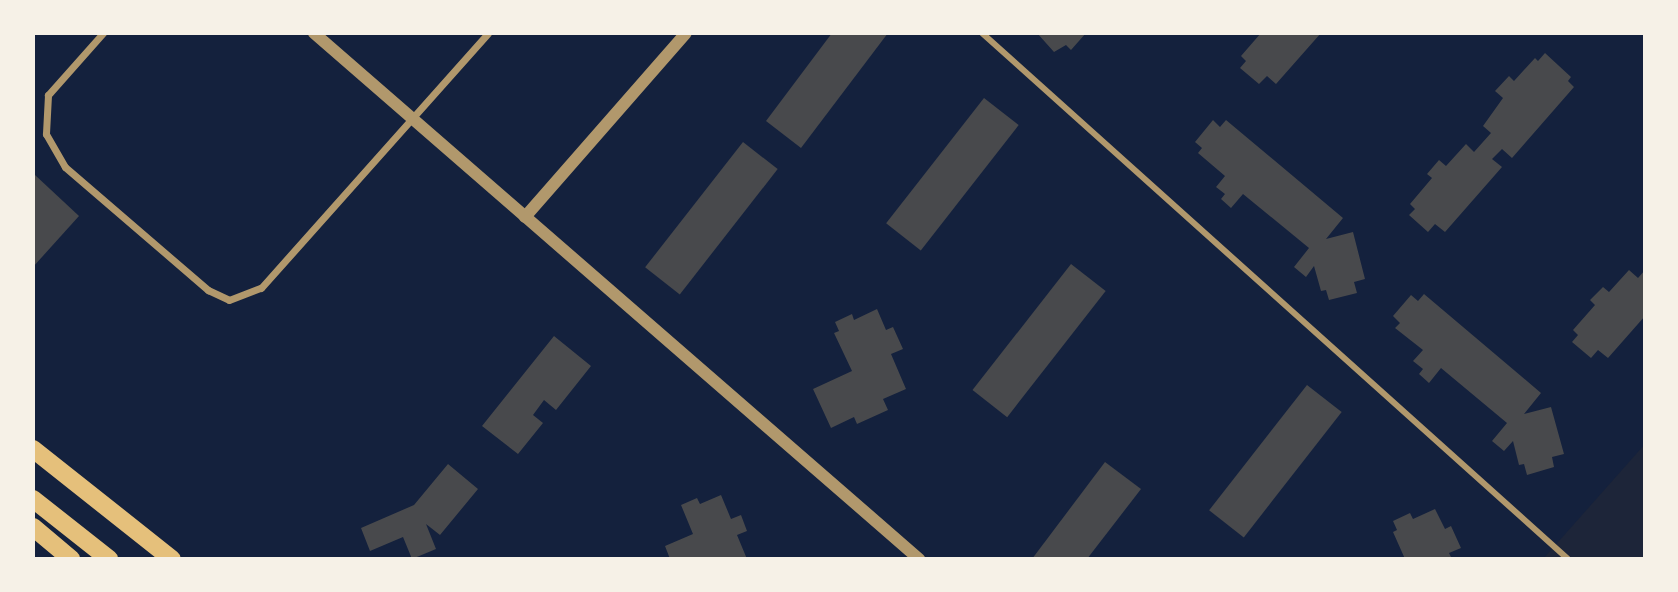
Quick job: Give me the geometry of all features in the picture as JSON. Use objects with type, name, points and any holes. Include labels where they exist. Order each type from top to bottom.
[{"type":"main road","points":[[33,449],[172,559]]},
{"type":"main road","points":[[33,499],[109,559]]},
{"type":"main road","points":[[33,527],[71,559]]},
{"type":"street","points":[[103,33],[48,95],[46,134],[65,167],[208,289],[229,300],[261,288],[488,33]]},
{"type":"street","points":[[314,33],[919,559]]},
{"type":"street","points":[[525,217],[686,33]]},
{"type":"street","points":[[982,33],[1568,559]]},
{"type":"shaded area","points":[[1645,444],[1645,559],[1543,559]]},
{"type":"building","points":[[832,33],[888,33],[801,148],[766,121]]},
{"type":"building","points":[[1037,33],[1086,33],[1071,50],[1066,45],[1054,52]]},
{"type":"building","points":[[1261,33],[1321,33],[1276,84],[1267,76],[1259,84],[1240,68],[1246,61],[1241,56]]},
{"type":"building","points":[[1545,53],[1571,77],[1568,81],[1574,87],[1512,158],[1502,149],[1492,159],[1502,167],[1445,232],[1435,224],[1428,232],[1409,215],[1415,209],[1410,204],[1432,178],[1427,174],[1439,160],[1446,166],[1466,144],[1474,152],[1491,133],[1483,126],[1503,98],[1495,91],[1509,76],[1514,81],[1535,58],[1538,61]]},
{"type":"building","points":[[984,98],[1019,125],[921,250],[886,223]]},
{"type":"building","points":[[1213,120],[1220,127],[1226,120],[1343,218],[1326,239],[1353,232],[1365,279],[1354,282],[1357,293],[1329,300],[1326,290],[1321,291],[1314,266],[1306,277],[1294,267],[1309,248],[1243,194],[1231,208],[1221,199],[1225,194],[1216,187],[1225,176],[1198,153],[1202,148],[1195,142]]},
{"type":"building","points":[[743,142],[778,169],[680,294],[645,267]]},
{"type":"building","points":[[35,175],[79,216],[33,267],[33,178]]},
{"type":"building","points":[[1071,264],[1106,291],[1007,417],[972,390]]},
{"type":"building","points":[[1629,270],[1638,278],[1645,270],[1645,316],[1608,358],[1598,350],[1591,358],[1572,342],[1578,335],[1573,330],[1595,305],[1590,300],[1603,287],[1609,292]]},
{"type":"building","points":[[1424,294],[1541,393],[1524,414],[1551,407],[1564,454],[1552,457],[1554,467],[1527,475],[1524,464],[1519,465],[1513,441],[1504,451],[1492,441],[1507,423],[1441,368],[1429,383],[1419,374],[1423,369],[1413,361],[1423,350],[1395,328],[1400,323],[1393,316],[1411,295],[1418,301]]},
{"type":"building","points":[[877,309],[886,330],[893,327],[903,349],[891,354],[906,389],[883,399],[888,410],[857,424],[854,417],[831,428],[813,389],[852,371],[834,333],[839,331],[835,322],[852,314],[854,320]]},
{"type":"building","points":[[554,336],[591,366],[556,410],[544,400],[533,415],[543,423],[518,454],[482,426]]},
{"type":"building","points":[[1307,385],[1342,412],[1244,537],[1209,510]]},
{"type":"building","points":[[1105,462],[1141,489],[1087,559],[1032,559]]},
{"type":"building","points":[[448,464],[478,489],[440,535],[426,524],[436,549],[412,559],[403,537],[370,551],[361,528],[414,505]]},
{"type":"building","points":[[721,495],[731,519],[741,515],[747,531],[737,535],[747,559],[670,559],[665,546],[693,534],[681,505],[697,498],[700,504]]},
{"type":"building","points":[[1435,509],[1445,529],[1451,526],[1461,548],[1449,553],[1452,559],[1405,559],[1393,532],[1397,530],[1393,521],[1410,513],[1413,519]]}]
